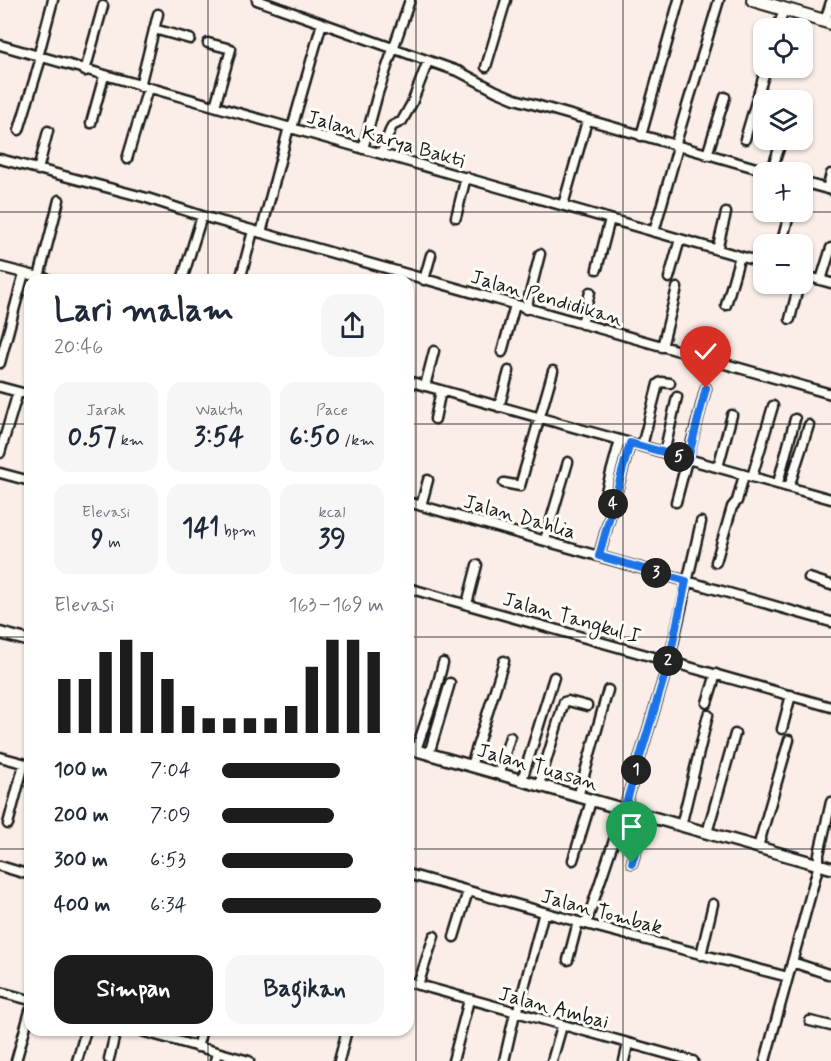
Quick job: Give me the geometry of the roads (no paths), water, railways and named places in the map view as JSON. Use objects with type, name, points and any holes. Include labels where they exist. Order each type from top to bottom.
[{"type":"main road","points":[[753,0],[828,22]]},
{"type":"street","points":[[19,130],[53,0]]},
{"type":"street","points":[[256,0],[460,72],[515,99],[753,167]]},
{"type":"street","points":[[363,149],[378,93],[410,0]]},
{"type":"street","points":[[486,67],[506,0]]},
{"type":"street","points":[[641,136],[679,0]]},
{"type":"street","points":[[654,232],[719,0]]},
{"type":"street","points":[[828,22],[831,2]]},
{"type":"street","points":[[85,70],[103,6]]},
{"type":"street","points":[[781,18],[784,9]]},
{"type":"street","points":[[128,159],[158,14]]},
{"type":"street","points":[[242,274],[291,128],[322,23]]},
{"type":"street","points":[[154,29],[190,39]]},
{"type":"street","points":[[208,43],[231,49],[215,106]]},
{"type":"street","name":"Jalan Karya Bakti","points":[[0,45],[39,58],[753,260]]},
{"type":"street","points":[[381,153],[392,126],[402,121],[412,103],[428,61]]},
{"type":"street","points":[[91,123],[104,76]]},
{"type":"street","points":[[745,140],[763,78]]},
{"type":"street","points":[[707,155],[725,97]]},
{"type":"street","points":[[563,205],[587,121]]},
{"type":"street","points":[[38,170],[48,131]]},
{"type":"street","points":[[0,159],[147,198],[257,232]]},
{"type":"street","points":[[813,185],[829,189],[831,174]]},
{"type":"street","points":[[456,217],[466,177]]},
{"type":"street","points":[[40,274],[59,200]]},
{"type":"street","points":[[717,250],[726,213]]},
{"type":"street","points":[[184,274],[202,216]]},
{"type":"street","points":[[597,269],[610,219]]},
{"type":"street","name":"Jalan Pendidikan","points":[[257,232],[345,255],[405,274]]},
{"type":"street","points":[[669,278],[680,239]]},
{"type":"street","points":[[821,280],[831,248]]},
{"type":"street","points":[[526,309],[540,254]]},
{"type":"street","points":[[424,280],[432,255]]},
{"type":"street","points":[[726,305],[740,256]]},
{"type":"street","points":[[0,278],[1,267],[28,274]]},
{"type":"street","points":[[0,363],[24,273]]},
{"type":"street","name":"Jalan Pendidikan","points":[[414,277],[831,394]]},
{"type":"street","points":[[813,277],[831,283]]},
{"type":"street","points":[[662,347],[677,288]]},
{"type":"street","points":[[582,324],[590,292]]},
{"type":"street","points":[[790,318],[796,294]]},
{"type":"street","points":[[502,352],[515,305]]},
{"type":"street","points":[[425,386],[434,351]]},
{"type":"street","points":[[499,406],[509,371]]},
{"type":"street","points":[[504,483],[520,486],[553,371]]},
{"type":"street","points":[[642,447],[658,384],[660,382],[670,383]]},
{"type":"street","points":[[414,383],[831,499]]},
{"type":"street","points":[[0,387],[24,394]]},
{"type":"street","points":[[676,502],[706,388]]},
{"type":"street","points":[[435,419],[441,390]]},
{"type":"street","points":[[0,453],[18,392]]},
{"type":"street","points":[[664,453],[677,398]]},
{"type":"street","points":[[716,562],[732,507],[748,476],[773,406]]},
{"type":"street","points":[[718,467],[732,415]]},
{"type":"street","points":[[778,483],[795,419]]},
{"type":"street","points":[[789,487],[809,425]]},
{"type":"street","points":[[603,502],[620,440]]},
{"type":"street","points":[[599,556],[630,443]]},
{"type":"street","points":[[545,540],[568,462]]},
{"type":"street","points":[[0,473],[24,479]]},
{"type":"street","points":[[421,506],[428,480]]},
{"type":"street","name":"Jalan Dahlia","points":[[414,504],[831,622]]},
{"type":"street","points":[[568,960],[624,810],[669,661],[701,522]]},
{"type":"street","points":[[467,604],[477,565]]},
{"type":"street","points":[[809,578],[831,585]]},
{"type":"street","name":"Jalan Tangkul I","points":[[414,590],[831,707]]},
{"type":"street","points":[[0,633],[24,639]]},
{"type":"street","points":[[471,766],[504,661]]},
{"type":"street","points":[[414,744],[435,694],[443,663]]},
{"type":"street","points":[[707,703],[716,674]]},
{"type":"street","points":[[522,780],[554,677]]},
{"type":"street","points":[[429,754],[450,683]]},
{"type":"street","points":[[578,797],[608,690]]},
{"type":"street","points":[[782,729],[791,695]]},
{"type":"street","points":[[539,785],[564,702],[587,706]]},
{"type":"street","points":[[681,826],[708,715]]},
{"type":"street","points":[[707,833],[735,734]]},
{"type":"street","points":[[499,774],[510,737]]},
{"type":"street","points":[[758,847],[789,740]]},
{"type":"street","name":"Jalan Tuasan","points":[[414,750],[831,868]]},
{"type":"street","points":[[0,757],[24,763]]},
{"type":"street","points":[[8,824],[24,773]]},
{"type":"street","points":[[573,860],[591,801]]},
{"type":"street","points":[[765,1061],[819,864],[818,858],[831,802]]},
{"type":"street","points":[[632,863],[646,816]]},
{"type":"street","points":[[0,866],[24,873]]},
{"type":"street","name":"Jalan Tombak","points":[[414,876],[788,977]]},
{"type":"street","points":[[454,937],[468,891]]},
{"type":"street","points":[[701,954],[713,904]]},
{"type":"street","points":[[504,1061],[544,912]]},
{"type":"street","points":[[418,985],[434,936]]},
{"type":"street","points":[[792,962],[831,975]]},
{"type":"street","name":"Jalan Ambai","points":[[414,984],[693,1061]]},
{"type":"street","points":[[0,992],[24,998]]},
{"type":"street","points":[[453,1061],[469,1000]]},
{"type":"street","points":[[810,1021],[831,1026]]},
{"type":"street","points":[[552,1061],[562,1026]]},
{"type":"street","points":[[16,1061],[24,1032]]},
{"type":"street","points":[[77,1061],[84,1036]]},
{"type":"street","points":[[109,1059],[115,1036]]},
{"type":"street","points":[[159,1036],[197,1047],[216,1056],[249,1061]]},
{"type":"street","points":[[197,1047],[200,1036]]},
{"type":"street","points":[[339,1061],[345,1036]]},
{"type":"street","points":[[624,1061],[628,1044]]}]
